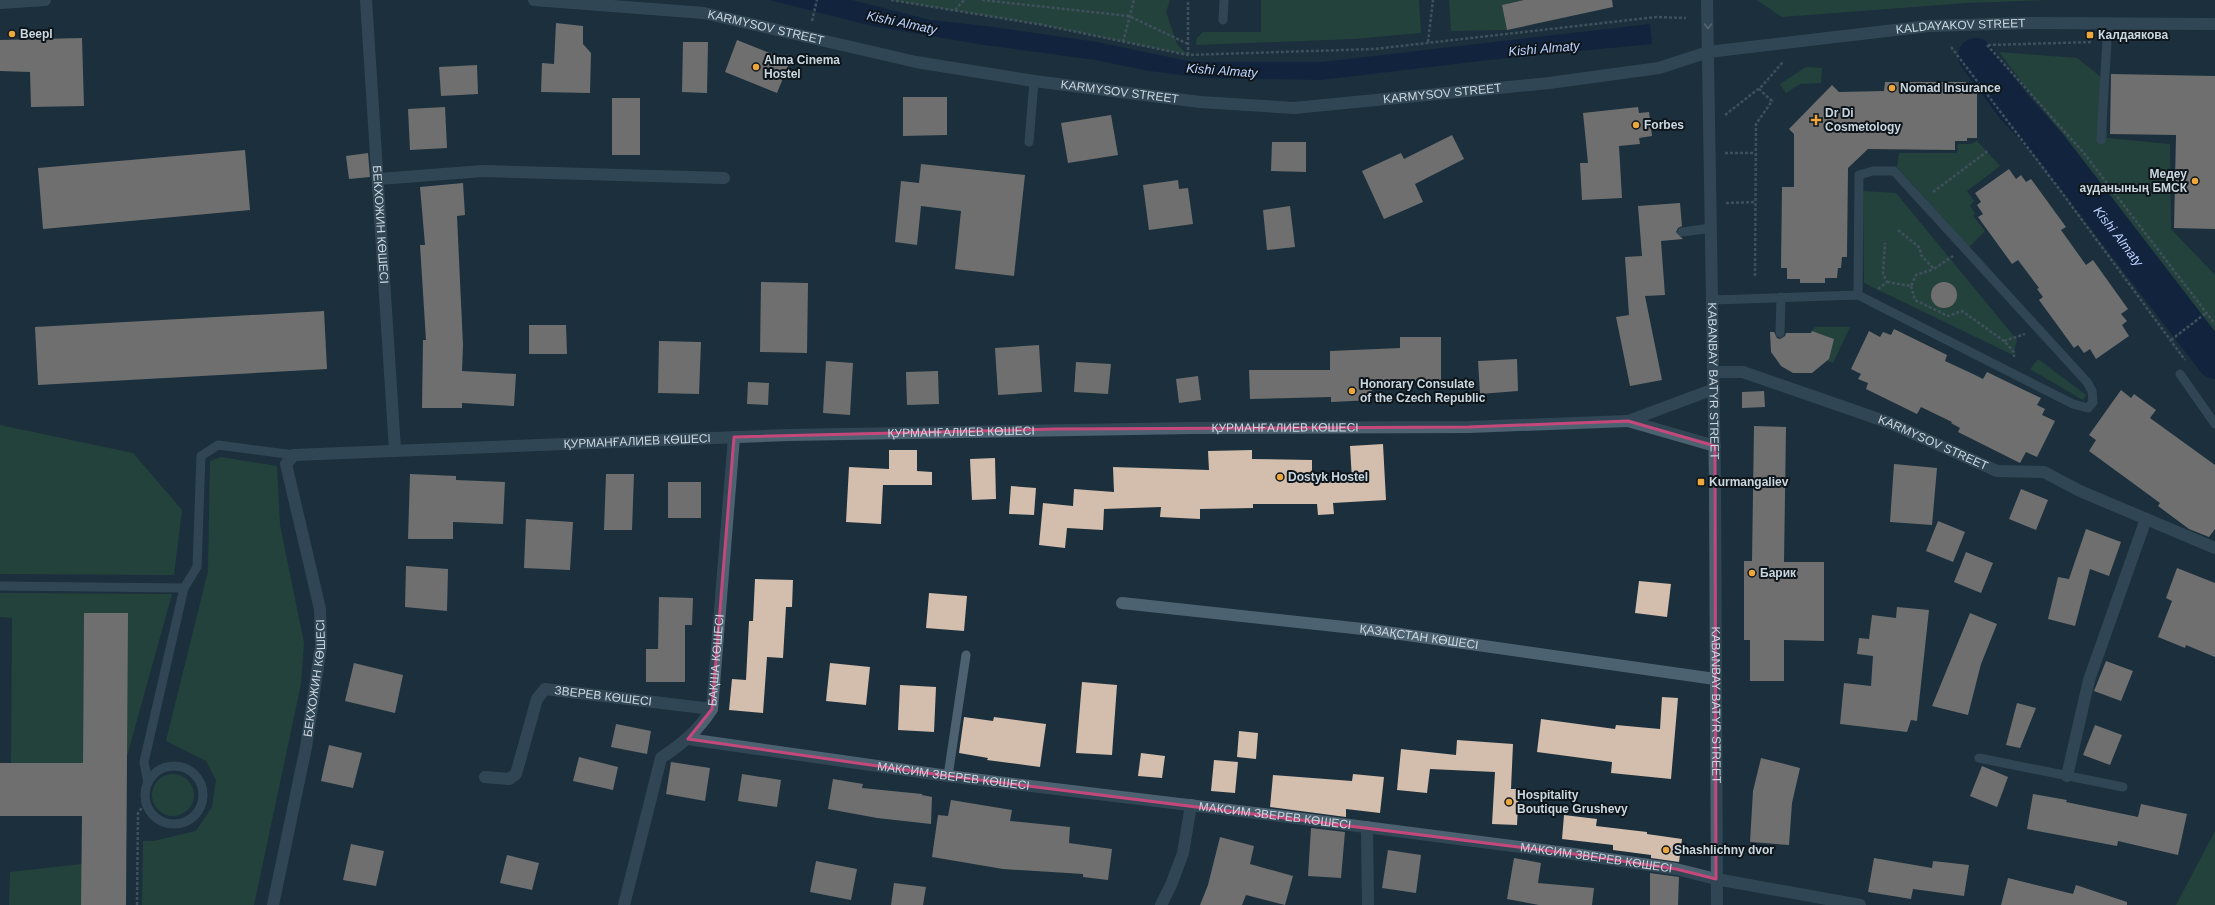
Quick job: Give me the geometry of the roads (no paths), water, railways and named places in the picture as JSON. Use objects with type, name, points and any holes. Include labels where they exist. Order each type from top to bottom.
[{"type":"street","points":[[8,2],[45,0]]},
{"type":"street","name":"БЕКХОЖИН КӨШЕСІ","points":[[366,0],[379,179],[395,450]]},
{"type":"street","name":"KARMYSOV STREET","points":[[534,0],[704,13],[916,62],[1034,81],[1200,102],[1294,108],[1549,82],[1659,68],[1708,52]]},
{"type":"street","name":"KABANBAY BATYR STREET","points":[[1707,0],[1715,446],[1716,905]]},
{"type":"street","name":"KALDAYAKOV STREET","points":[[1708,52],[1929,26],[2027,23],[2215,24]]},
{"type":"street","points":[[379,179],[483,172],[724,178]]},
{"type":"street","name":"KARMYSOV STREET","points":[[1714,372],[1744,372],[1890,423],[1997,471],[2044,472],[2146,519],[2215,548]]},
{"type":"street","points":[[1628,421],[1714,389]]},
{"type":"street","points":[[1628,421],[1715,446]]},
{"type":"street","name":"ҚУРМАНҒАЛИЕВ КӨШЕСІ","points":[[294,455],[734,437],[1193,428],[1469,427],[1628,421]]},
{"type":"street","name":"БАҚША КӨШЕСІ","points":[[624,905],[661,758],[688,739],[702,725],[712,709],[734,437]]},
{"type":"street","name":"БЕКХОЖИН КӨШЕСІ","points":[[273,905],[306,747],[321,646],[320,609],[286,464],[294,455]]},
{"type":"street","points":[[2067,776],[2089,680],[2146,519]]},
{"type":"street","name":"ҚАЗАҚСТАН КӨШЕСІ","points":[[1122,603],[1372,630],[1715,679]]},
{"type":"street","name":"ЗВЕРЕВ КӨШЕСІ","points":[[485,777],[509,780],[516,774],[537,699],[545,689],[712,709]]},
{"type":"street","name":"МАКСИМ ЗВЕРЕВ КӨШЕСІ","points":[[688,739],[948,776],[1367,827],[1676,868],[1716,879],[1860,905]]},
{"type":"street","points":[[1161,905],[1171,885],[1183,853],[1191,805]]},
{"type":"street","points":[[1367,827],[1368,905]]},
{"type":"lane","points":[[1223,20],[1224,0]]},
{"type":"lane","points":[[2101,140],[2108,24]]},
{"type":"lane","points":[[1029,142],[1034,81]]},
{"type":"lane","points":[[1713,300],[1858,295],[2079,408],[2088,408],[2093,402],[2092,391],[2087,382],[2037,330],[1894,171],[1873,171],[1859,175],[1858,295]]},
{"type":"lane","points":[[1682,232],[1712,228]]},
{"type":"lane","points":[[1780,333],[1781,298]]},
{"type":"lane","points":[[2180,374],[2215,424]]},
{"type":"lane","points":[[148,783],[160,769],[170,766],[179,766],[188,769],[196,775],[201,783],[203,793],[202,802],[198,811],[192,818],[183,822],[165,822],[153,814],[146,802],[148,783],[144,762],[184,588],[197,567],[201,456],[218,445],[294,455]]},
{"type":"lane","points":[[0,586],[184,588]]},
{"type":"lane","points":[[948,776],[966,655]]},
{"type":"lane","points":[[1979,758],[2123,788]]},
{"type":"water","points":[[769,0],[852,0],[930,20],[986,26],[1097,42],[1188,61],[1208,62],[1322,62],[1650,24],[1652,44],[1489,60],[1321,80],[1206,78],[1149,71],[1095,60],[984,45],[872,26]]},
{"type":"waterway","name":"Kіshі Almaty","points":[[1976,56],[2014,107],[2048,144],[2215,361]]},
{"type":"place","name":"Beepl","points":[[12,34]]},
{"type":"place","name":"Калдаякова","points":[[2090,35]]},
{"type":"place","name":"Alma Cinema Hostel","points":[[756,67]]},
{"type":"place","name":"Nomad Insurance","points":[[1892,88]]},
{"type":"place","name":"Dr Di Cosmetology","points":[[1816,120]]},
{"type":"place","name":"Forbes","points":[[1636,125]]},
{"type":"place","name":"Медеу ауданының БМСК","points":[[2195,181]]},
{"type":"place","name":"Honorary Consulate of the Czech Republic","points":[[1352,391]]},
{"type":"place","name":"Dostyk Hostel","points":[[1280,477]]},
{"type":"place","name":"Kurmangaliev","points":[[1701,482]]},
{"type":"place","name":"Барик","points":[[1752,573]]},
{"type":"place","name":"Hospitality Boutique Grushevy","points":[[1509,802]]},
{"type":"place","name":"Shashlichny dvor","points":[[1666,850]]}]
